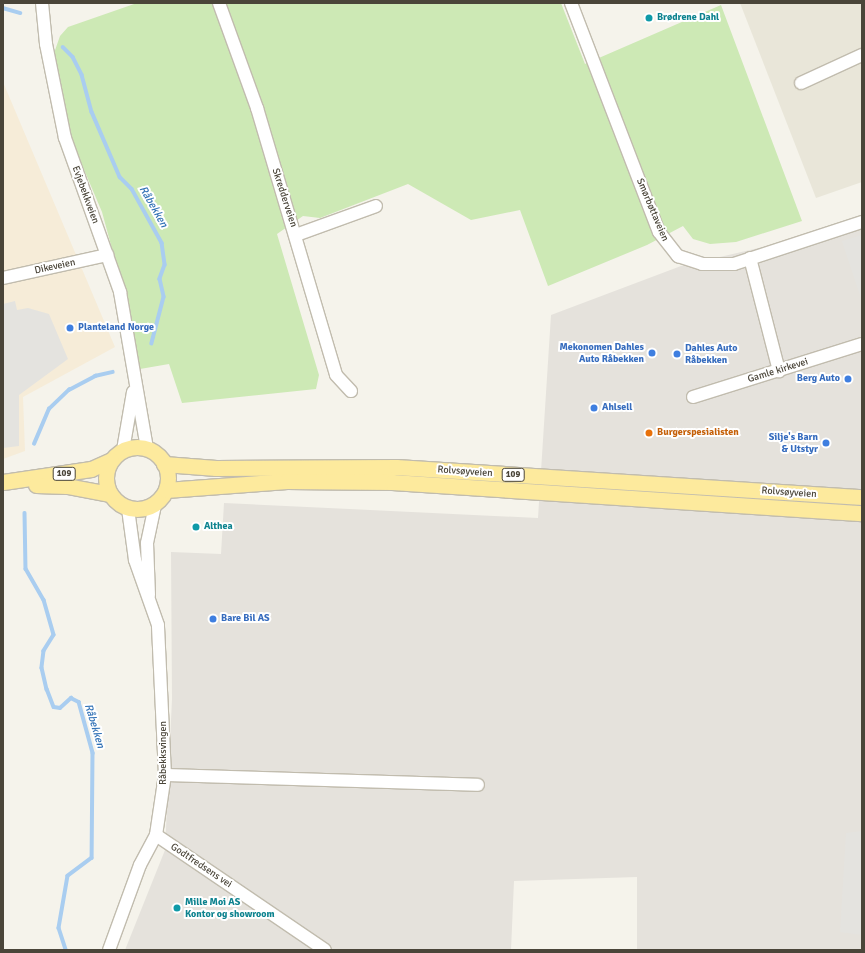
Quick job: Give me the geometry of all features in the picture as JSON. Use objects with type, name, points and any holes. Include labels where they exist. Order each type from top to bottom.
[{"type":"main road","name":"109","points":[[9,482],[91,469],[117,455],[147,449]]},
{"type":"main road","points":[[128,509],[142,509],[155,504],[166,490],[168,476],[164,464],[147,449]]},
{"type":"main road","points":[[110,494],[106,483],[117,455]]},
{"type":"main road","name":"Rolvsøyveien","points":[[164,464],[216,468],[396,467],[862,497]]},
{"type":"main road","name":"Rolvsøyveien","points":[[166,490],[287,481],[392,482],[862,513]]},
{"type":"main road","name":"109","points":[[9,482],[67,486],[110,494],[128,509]]},
{"type":"street","name":"Evjebekkveien","points":[[42,3],[46,44],[65,138],[122,300],[135,385],[147,449]]},
{"type":"street","name":"Skredderveien","points":[[219,3],[296,235],[336,375],[351,391]]},
{"type":"street","name":"Smørbøttaveien","points":[[571,3],[667,245],[678,256],[702,264],[734,264],[862,222]]},
{"type":"street","points":[[801,83],[862,54]]},
{"type":"street","points":[[296,235],[376,206]]},
{"type":"street","name":"Dikeveien","points":[[3,278],[107,255]]},
{"type":"street","points":[[750,258],[779,371]]},
{"type":"street","name":"Gamle kirkevei","points":[[693,397],[862,344]]},
{"type":"street","name":"Evjebekkveien","points":[[117,455],[135,385]]},
{"type":"street","name":"Råbekksvingen","points":[[109,950],[140,865],[156,835],[165,775],[161,649],[149,595],[146,543],[155,504]]},
{"type":"street","name":"Råbekksvingen","points":[[128,509],[135,560],[149,595]]},
{"type":"street","points":[[165,775],[478,785]]},
{"type":"street","name":"Godtfredsens vei","points":[[156,835],[325,950]]},
{"type":"shaded area","points":[[740,3],[862,3],[862,182],[816,198]]},
{"type":"shaded area","points":[[3,82],[115,347],[23,397],[25,451],[3,459]]},
{"type":"shaded area","points":[[862,224],[862,950],[637,950],[637,877],[514,881],[511,950],[125,950],[165,850],[172,699],[171,552],[221,554],[224,503],[538,518],[551,315],[681,266]]},
{"type":"shaded area","points":[[862,235],[862,301],[842,241]]},
{"type":"shaded area","points":[[15,301],[17,310],[28,308],[49,314],[68,359],[19,395],[19,446],[3,448],[3,304]]},
{"type":"shaded area","points":[[862,831],[862,935],[840,932],[846,833]]},
{"type":"green space","points":[[137,3],[561,3],[585,64],[721,5],[802,221],[736,242],[710,244],[693,239],[683,226],[647,245],[548,286],[520,210],[471,220],[408,184],[320,218],[303,216],[277,234],[319,375],[316,389],[182,403],[169,364],[140,369],[130,315],[102,212],[68,132],[53,56],[60,36],[68,27]]},
{"type":"waterway","name":"Råbekken","points":[[3,8],[20,13]]},
{"type":"waterway","name":"Råbekken","points":[[63,47],[73,57],[82,75],[92,112],[120,177],[132,189],[162,243],[165,265],[160,279],[164,297],[152,343]]},
{"type":"waterway","name":"Råbekken","points":[[34,444],[49,409],[69,390],[95,376],[113,372]]},
{"type":"waterway","name":"Råbekken","points":[[25,513],[26,569],[44,600],[54,635],[44,651],[42,668],[47,689],[54,707],[60,708],[71,698],[79,702],[93,753],[92,858],[68,876],[59,928],[66,950]]},
{"type":"place","name":"Brødrene Dahl","points":[[649,18]]},
{"type":"place","name":"Planteland Norge","points":[[70,328]]},
{"type":"place","name":"Mekonomen Dahles Auto Råbekken","points":[[652,353]]},
{"type":"place","name":"Dahles Auto Råbekken","points":[[677,354]]},
{"type":"place","name":"Berg Auto","points":[[848,379]]},
{"type":"place","name":"Ahlsell","points":[[594,408]]},
{"type":"place","name":"Burgerspesialisten","points":[[649,433]]},
{"type":"place","name":"Silje's Barn & Utstyr","points":[[826,443]]},
{"type":"place","name":"Althea","points":[[196,527]]},
{"type":"place","name":"Bare Bil AS","points":[[213,619]]},
{"type":"place","name":"Mille Moi AS Kontor og showroom","points":[[177,908]]}]
